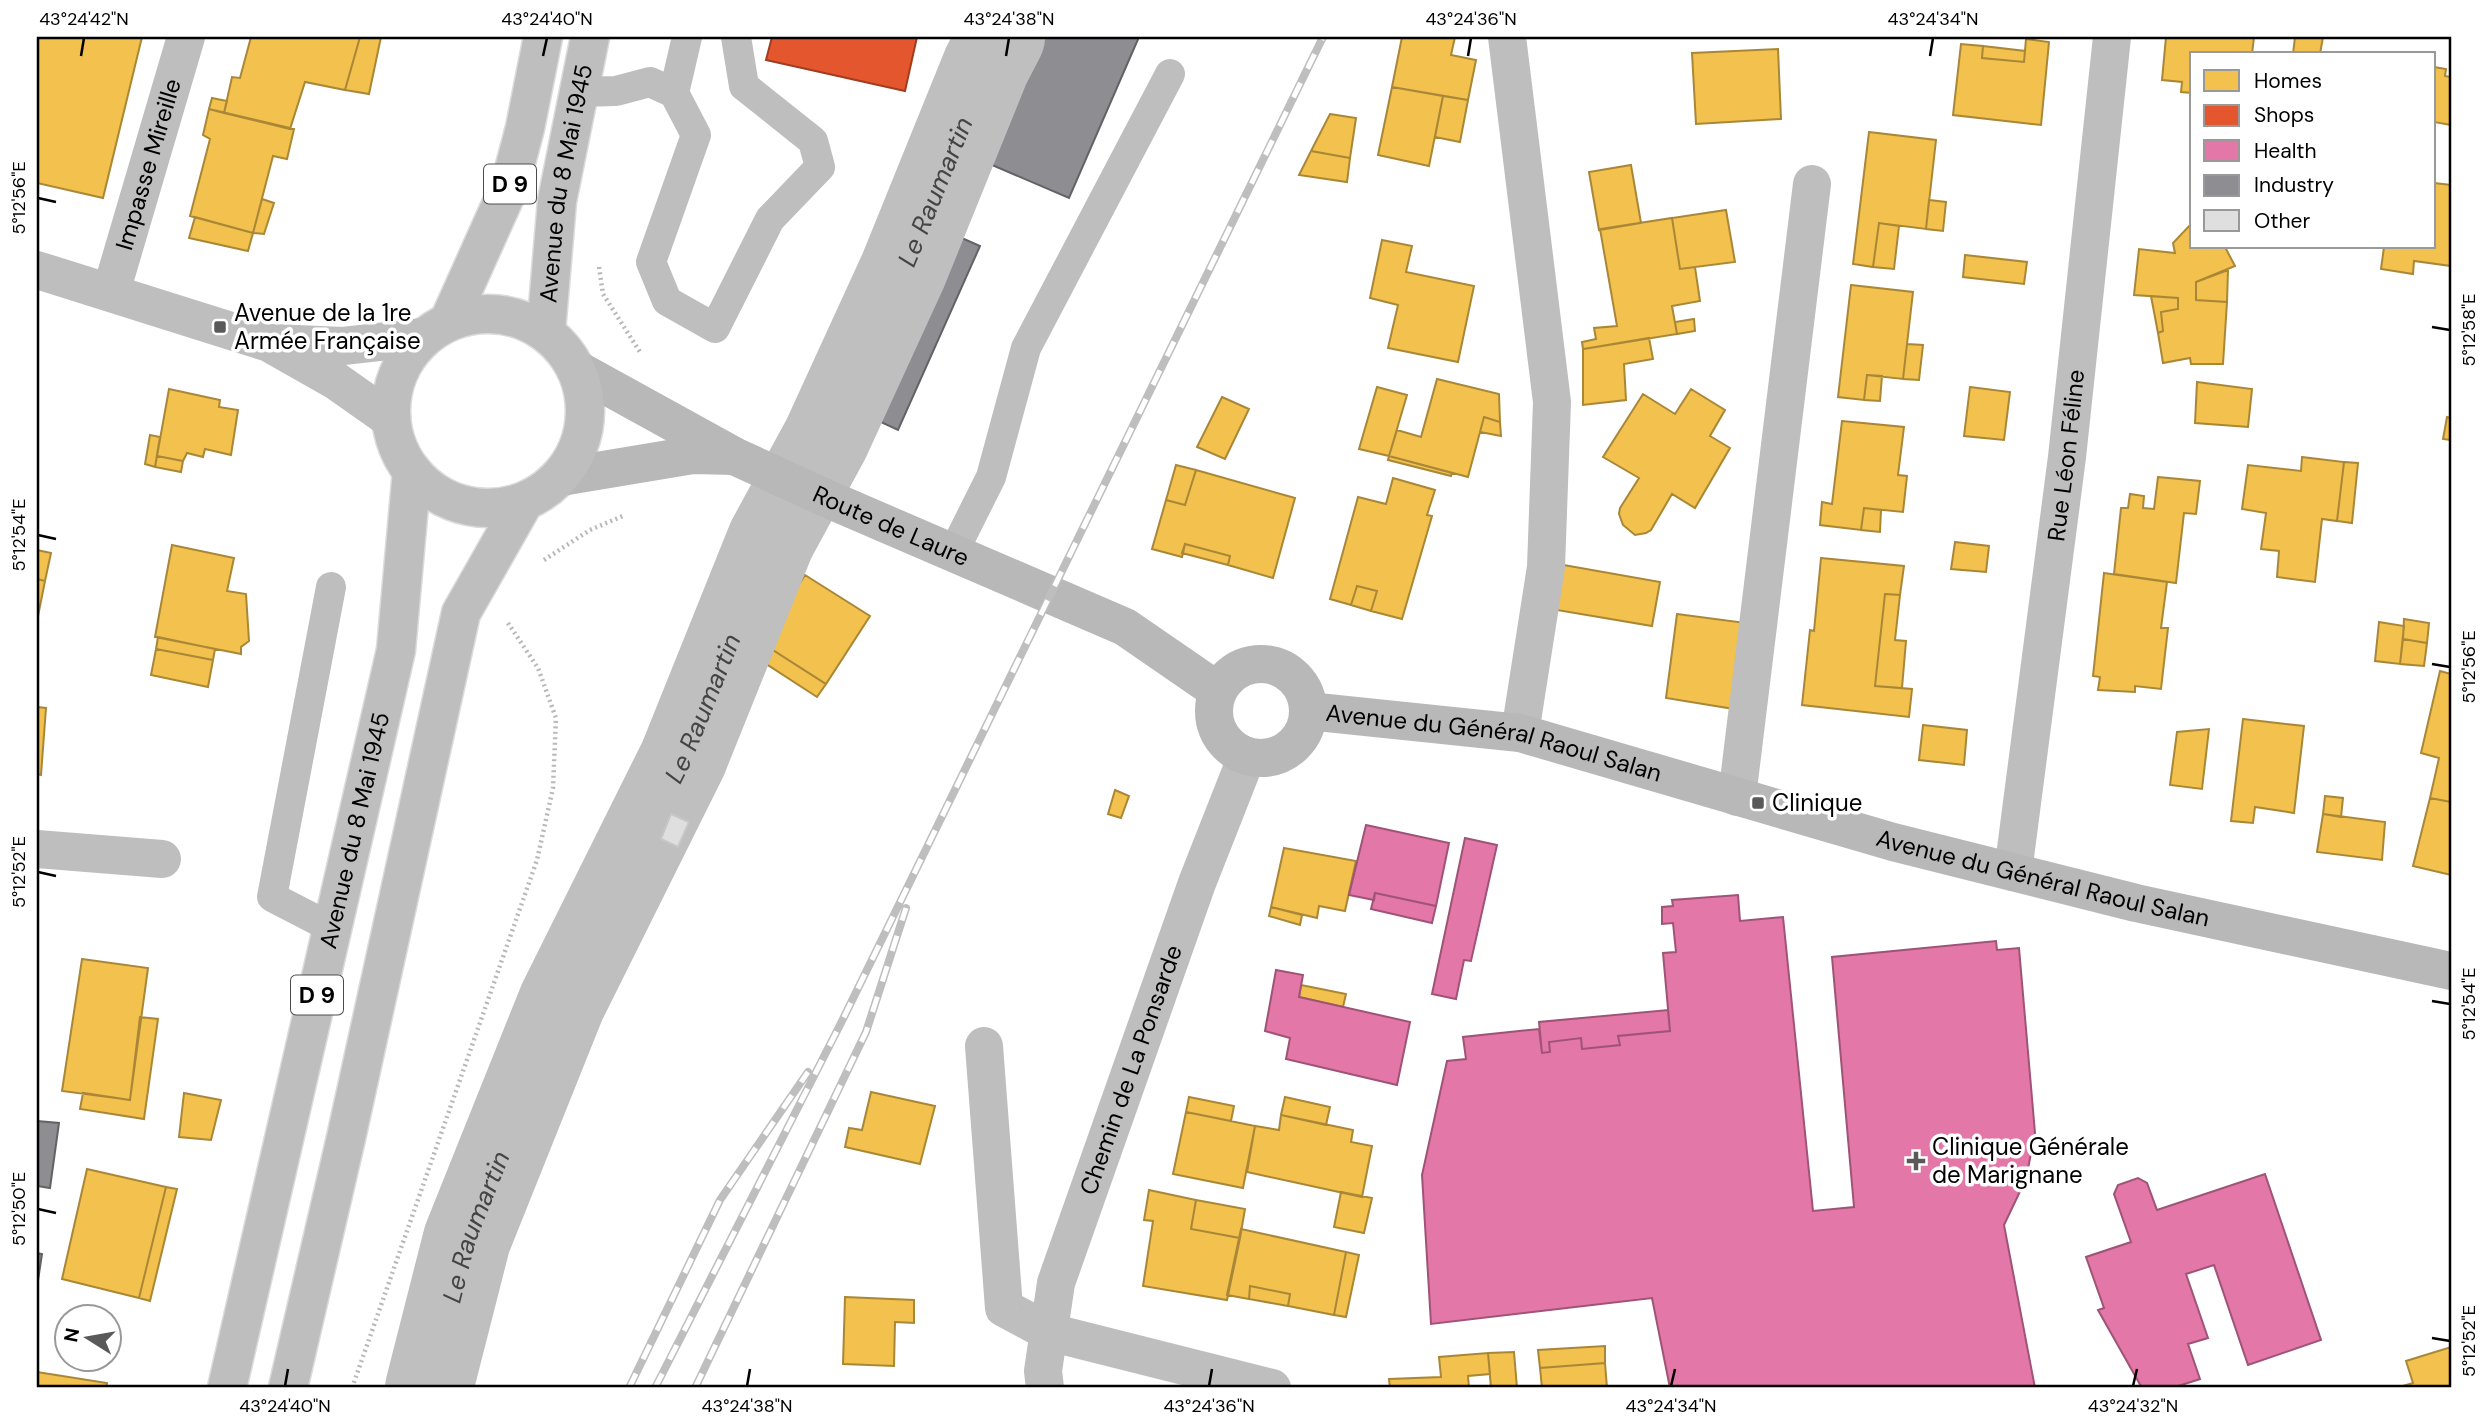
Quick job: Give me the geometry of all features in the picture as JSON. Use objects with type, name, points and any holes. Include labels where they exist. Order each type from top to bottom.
[{"type":"main road","name":"Route de Laure","points":[[578,370],[750,463],[1125,627],[1218,691]]},
{"type":"main road","name":"Route de Laure","points":[[561,477],[693,454],[750,463]]},
{"type":"main road","name":"Avenue du Général Raoul Salan","points":[[1218,691],[1225,679],[1236,670],[1264,663],[1290,673],[1307,697],[1306,726],[1289,749],[1276,756],[1247,756]]},
{"type":"main road","points":[[1218,691],[1214,704],[1218,731],[1225,742],[1247,756]]},
{"type":"main road","name":"Avenue du Général Raoul Salan","points":[[1308,711],[1520,733],[1893,842],[2136,903],[2451,971]]},
{"type":"street","name":"Impasse Mireille","points":[[111,292],[186,37]]},
{"type":"street","name":"Avenue du 8 Mai 1945","points":[[436,329],[510,186],[525,128],[543,37]]},
{"type":"street","name":"Avenue du 8 Mai 1945","points":[[546,331],[557,201],[590,37]]},
{"type":"street","points":[[1507,37],[1552,402],[1546,567],[1520,733]]},
{"type":"street","name":"Rue Léon Féline","points":[[2013,872],[2067,457],[2112,37]]},
{"type":"street","points":[[1737,797],[1812,184]]},
{"type":"street","points":[[37,271],[269,343],[336,381],[390,419]]},
{"type":"street","points":[[269,343],[343,346],[436,329],[473,314],[499,313],[524,319],[546,331],[565,349],[578,370],[585,397],[585,423],[580,443],[561,477],[548,488],[524,502],[498,508],[477,508],[457,503],[431,490],[412,471],[398,447],[390,419],[392,393],[403,362],[436,329]]},
{"type":"street","name":"Avenue du 8 Mai 1945","points":[[227,1388],[396,650],[412,471]]},
{"type":"street","name":"D 9","points":[[288,1388],[352,1112],[461,613],[524,502]]},
{"type":"street","name":"Chemin de La Ponsarde","points":[[1045,1388],[1043,1371],[1056,1283],[1197,883],[1247,756]]},
{"type":"street","points":[[37,849],[162,859]]},
{"type":"street","points":[[984,1046],[1004,1308],[1049,1332],[1272,1388]]},
{"type":"lane","points":[[674,93],[687,37]]},
{"type":"lane","points":[[578,92],[616,92],[650,82],[674,93],[696,135],[651,262],[667,301],[715,328],[770,219],[820,167],[813,141],[744,86],[736,37]]},
{"type":"lane","points":[[953,553],[991,477],[1026,348],[1170,74]]},
{"type":"lane","points":[[331,587],[272,897],[332,928]]},
{"type":"path","points":[[539,563],[590,530],[634,511]]},
{"type":"path","points":[[352,1388],[537,860],[553,788],[556,718],[538,668],[503,616],[461,613]]},
{"type":"building: Homes","points":[[37,37],[142,37],[103,198],[37,183]]},
{"type":"building: Homes","points":[[251,37],[360,37],[345,90],[305,82],[290,129],[224,113],[232,77],[240,78]]},
{"type":"building: Homes","points":[[360,37],[381,37],[369,94],[345,90]]},
{"type":"building: Homes","points":[[1402,37],[1455,37],[1451,55],[1476,60],[1468,100],[1392,87]]},
{"type":"building: Homes","points":[[2166,37],[2254,37],[2252,52],[2190,52],[2190,93],[2181,92],[2182,82],[2162,80]]},
{"type":"building: Homes","points":[[2295,37],[2323,37],[2320,52],[2293,52]]},
{"type":"building: Homes","points":[[2026,39],[2049,42],[2041,125],[1953,115],[1961,44],[1983,46],[1982,58],[2024,62]]},
{"type":"building: Homes","points":[[1983,46],[2025,51],[2024,62],[1982,58]]},
{"type":"building: Homes","points":[[1778,49],[1781,119],[1696,124],[1692,53]]},
{"type":"building: Homes","points":[[2436,67],[2446,69],[2445,76],[2451,77],[2451,125],[2436,122]]},
{"type":"building: Homes","points":[[1392,87],[1443,96],[1429,166],[1378,155]]},
{"type":"building: Homes","points":[[1443,96],[1468,100],[1460,142],[1435,137]]},
{"type":"building: Homes","points":[[212,98],[227,101],[224,113],[209,109]]},
{"type":"building: Homes","points":[[209,109],[294,129],[287,159],[273,156],[253,233],[190,216],[210,139],[203,135]]},
{"type":"building: Homes","points":[[1330,114],[1356,118],[1350,158],[1311,151]]},
{"type":"building: Homes","points":[[1869,132],[1936,140],[1926,229],[1879,223],[1873,267],[1853,264]]},
{"type":"building: Homes","points":[[1311,151],[1350,158],[1347,182],[1299,175]]},
{"type":"building: Homes","points":[[1631,165],[1641,223],[1599,230],[1589,172]]},
{"type":"building: Homes","points":[[2436,183],[2451,185],[2451,266],[2414,261],[2413,274],[2381,269],[2384,248],[2436,248]]},
{"type":"building: Homes","points":[[262,199],[274,203],[264,234],[253,233]]},
{"type":"building: Homes","points":[[1929,200],[1946,202],[1943,231],[1926,229]]},
{"type":"building: Homes","points":[[1726,210],[1735,262],[1680,269],[1672,218]]},
{"type":"building: Homes","points":[[195,217],[253,233],[248,251],[189,238]]},
{"type":"building: Homes","points":[[1672,218],[1680,269],[1695,267],[1700,301],[1672,306],[1677,334],[1583,349],[1582,342],[1596,339],[1594,328],[1617,326],[1600,229]]},
{"type":"building: Homes","points":[[1879,223],[1899,226],[1894,269],[1873,267]]},
{"type":"building: Homes","points":[[2190,225],[2190,248],[2226,248],[2235,266],[2196,282],[2196,300],[2227,302],[2223,364],[2191,364],[2190,358],[2163,363],[2158,333],[2163,331],[2161,312],[2178,309],[2178,298],[2134,295],[2139,249],[2175,253],[2173,243]]},
{"type":"building: Homes","points":[[1382,240],[1412,246],[1406,272],[1474,286],[1458,362],[1388,348],[1398,305],[1370,298]]},
{"type":"building: Homes","points":[[1965,255],[2027,262],[2024,284],[1963,277]]},
{"type":"building: Homes","points":[[2228,270],[2227,302],[2196,300],[2196,282]]},
{"type":"building: Homes","points":[[1851,285],[1913,292],[1903,379],[1867,375],[1864,400],[1838,397]]},
{"type":"building: Homes","points":[[2151,296],[2178,298],[2178,309],[2161,312],[2163,331],[2158,333]]},
{"type":"building: Homes","points":[[1694,319],[1695,331],[1677,334],[1675,322]]},
{"type":"building: Homes","points":[[1649,338],[1653,359],[1624,364],[1626,400],[1583,405],[1583,349]]},
{"type":"building: Homes","points":[[1907,344],[1923,345],[1919,380],[1903,379]]},
{"type":"building: Homes","points":[[1867,375],[1882,376],[1880,401],[1864,400]]},
{"type":"building: Homes","points":[[1437,379],[1499,394],[1500,422],[1484,417],[1468,477],[1389,456],[1397,430],[1421,437]]},
{"type":"building: Homes","points":[[2197,382],[2252,389],[2248,427],[2195,423]]},
{"type":"building: Homes","points":[[1377,387],[1407,395],[1389,456],[1359,449]]},
{"type":"building: Homes","points":[[1970,387],[2010,392],[2004,440],[1964,436]]},
{"type":"building: Homes","points":[[169,389],[220,400],[219,407],[238,410],[231,455],[205,449],[203,457],[187,453],[183,461],[157,456]]},
{"type":"building: Homes","points":[[1691,389],[1725,410],[1710,436],[1730,448],[1695,508],[1672,494],[1651,530],[1635,535],[1623,525],[1619,514],[1639,478],[1603,457],[1643,394],[1675,414]]},
{"type":"building: Homes","points":[[1222,397],[1249,409],[1225,459],[1197,447]]},
{"type":"building: Homes","points":[[1484,417],[1500,422],[1501,436],[1480,432]]},
{"type":"building: Homes","points":[[2447,417],[2451,418],[2451,440],[2443,439]]},
{"type":"building: Homes","points":[[1842,421],[1904,427],[1898,475],[1907,476],[1903,512],[1864,508],[1861,530],[1820,525],[1822,502],[1832,504]]},
{"type":"building: Homes","points":[[150,435],[160,437],[155,467],[145,464]]},
{"type":"building: Homes","points":[[157,456],[183,461],[181,472],[155,467]]},
{"type":"building: Homes","points":[[1389,456],[1452,473],[1451,476],[1388,460]]},
{"type":"building: Homes","points":[[2302,457],[2344,462],[2337,521],[2322,519],[2315,582],[2277,577],[2279,551],[2261,549],[2266,513],[2242,509],[2248,465],[2301,471]]},
{"type":"building: Homes","points":[[2344,462],[2358,463],[2352,523],[2337,521]]},
{"type":"building: Homes","points":[[1176,465],[1196,470],[1185,505],[1166,500]]},
{"type":"building: Homes","points":[[1196,470],[1295,498],[1273,578],[1228,565],[1230,556],[1185,544],[1182,557],[1152,549],[1166,500],[1185,505]]},
{"type":"building: Homes","points":[[2158,477],[2200,481],[2196,514],[2184,513],[2176,583],[2114,574],[2121,508],[2128,508],[2130,494],[2144,496],[2143,508],[2154,509]]},
{"type":"building: Homes","points":[[1393,478],[1435,490],[1427,515],[1432,516],[1402,619],[1371,611],[1377,591],[1357,586],[1351,605],[1330,599],[1358,497],[1386,504]]},
{"type":"building: Homes","points":[[1864,508],[1881,510],[1880,532],[1861,530]]},
{"type":"building: Homes","points":[[1955,542],[1989,546],[1986,572],[1951,569]]},
{"type":"building: Homes","points":[[1185,544],[1230,556],[1228,565],[1182,553]]},
{"type":"building: Homes","points":[[172,545],[234,558],[227,591],[246,594],[249,641],[241,647],[241,654],[155,637]]},
{"type":"building: Homes","points":[[37,550],[51,553],[45,581],[37,579]]},
{"type":"building: Homes","points":[[1821,558],[1904,566],[1900,595],[1885,594],[1875,686],[1912,689],[1909,717],[1802,705],[1810,630],[1814,631]]},
{"type":"building: Homes","points":[[1558,564],[1660,582],[1652,626],[1551,609]]},
{"type":"building: Homes","points":[[2104,573],[2167,582],[2161,628],[2168,628],[2161,689],[2135,686],[2135,692],[2098,690],[2100,677],[2093,676]]},
{"type":"building: Homes","points":[[805,575],[870,616],[826,684],[762,643]]},
{"type":"building: Homes","points":[[37,579],[45,581],[37,621]]},
{"type":"building: Homes","points":[[1357,586],[1377,591],[1371,611],[1351,605]]},
{"type":"building: Homes","points":[[1885,594],[1900,595],[1895,640],[1906,641],[1902,688],[1875,686]]},
{"type":"building: Homes","points":[[1677,614],[1746,623],[1734,709],[1666,698]]},
{"type":"building: Homes","points":[[2404,619],[2429,623],[2427,643],[2403,639]]},
{"type":"building: Homes","points":[[2379,622],[2404,626],[2400,664],[2375,661]]},
{"type":"building: Homes","points":[[158,637],[215,649],[213,660],[156,649]]},
{"type":"building: Homes","points":[[2403,639],[2427,643],[2424,666],[2400,664]]},
{"type":"building: Homes","points":[[762,643],[826,684],[817,697],[754,656]]},
{"type":"building: Homes","points":[[156,649],[213,660],[208,687],[151,675]]},
{"type":"building: Homes","points":[[2440,671],[2451,674],[2451,802],[2430,798],[2439,758],[2421,753]]},
{"type":"building: Homes","points":[[37,707],[46,708],[41,775],[37,774]]},
{"type":"building: Homes","points":[[2243,719],[2304,726],[2294,813],[2255,807],[2253,823],[2231,821]]},
{"type":"building: Homes","points":[[1923,725],[1967,730],[1964,765],[1919,760]]},
{"type":"building: Homes","points":[[2209,729],[2202,789],[2170,785],[2177,732]]},
{"type":"building: Homes","points":[[1115,790],[1129,796],[1121,818],[1108,814]]},
{"type":"building: Homes","points":[[2325,796],[2343,798],[2341,817],[2323,814]]},
{"type":"building: Homes","points":[[2430,798],[2451,802],[2451,875],[2413,866]]},
{"type":"building: Homes","points":[[2323,814],[2385,822],[2382,860],[2317,852]]},
{"type":"building: Homes","points":[[1284,848],[1356,861],[1345,911],[1319,906],[1317,918],[1271,907]]},
{"type":"building: Homes","points":[[1271,907],[1302,915],[1300,925],[1269,916]]},
{"type":"building: Homes","points":[[82,959],[148,968],[130,1100],[62,1091]]},
{"type":"building: Homes","points":[[1301,985],[1346,994],[1343,1007],[1299,997]]},
{"type":"building: Homes","points":[[140,1017],[158,1019],[144,1119],[80,1109],[83,1093],[130,1100]]},
{"type":"building: Homes","points":[[871,1092],[935,1106],[920,1164],[845,1147],[849,1128],[862,1130]]},
{"type":"building: Homes","points":[[184,1093],[221,1100],[211,1140],[179,1137]]},
{"type":"building: Homes","points":[[1189,1097],[1234,1106],[1231,1121],[1186,1112]]},
{"type":"building: Homes","points":[[1285,1097],[1330,1107],[1326,1125],[1281,1115]]},
{"type":"building: Homes","points":[[1186,1112],[1255,1126],[1243,1188],[1173,1174]]},
{"type":"building: Homes","points":[[1281,1115],[1353,1130],[1351,1142],[1372,1146],[1362,1197],[1247,1172],[1255,1126],[1279,1130]]},
{"type":"building: Homes","points":[[87,1169],[166,1187],[139,1298],[62,1279]]},
{"type":"building: Homes","points":[[166,1187],[177,1189],[150,1301],[139,1298]]},
{"type":"building: Homes","points":[[1149,1190],[1196,1200],[1191,1229],[1240,1238],[1227,1300],[1143,1286],[1153,1221],[1144,1220]]},
{"type":"building: Homes","points":[[1341,1192],[1372,1198],[1364,1233],[1334,1227]]},
{"type":"building: Homes","points":[[1196,1200],[1245,1209],[1240,1238],[1191,1229]]},
{"type":"building: Homes","points":[[1241,1229],[1346,1252],[1334,1315],[1288,1306],[1290,1294],[1250,1286],[1249,1299],[1227,1295]]},
{"type":"building: Homes","points":[[1346,1252],[1359,1255],[1346,1317],[1334,1315]]},
{"type":"building: Homes","points":[[1250,1286],[1290,1294],[1288,1306],[1249,1299]]},
{"type":"building: Homes","points":[[845,1297],[914,1300],[914,1323],[895,1322],[894,1366],[843,1364]]},
{"type":"building: Homes","points":[[1605,1346],[1605,1363],[1540,1368],[1538,1350]]},
{"type":"building: Homes","points":[[2451,1347],[2451,1388],[2396,1388],[2413,1383],[2406,1361]]},
{"type":"building: Homes","points":[[1514,1352],[1517,1388],[1491,1388],[1488,1353]]},
{"type":"building: Homes","points":[[1488,1353],[1490,1374],[1468,1376],[1469,1388],[1390,1388],[1389,1379],[1441,1377],[1439,1357]]},
{"type":"building: Homes","points":[[1605,1363],[1607,1388],[1542,1388],[1540,1368]]},
{"type":"building: Homes","points":[[37,1372],[107,1383],[106,1388],[37,1388]]},
{"type":"building: Shops","points":[[772,37],[917,37],[905,91],[766,60]]},
{"type":"building: Health","points":[[1366,825],[1449,843],[1436,906],[1375,893],[1374,900],[1349,895]]},
{"type":"building: Health","points":[[1465,838],[1497,845],[1471,961],[1464,960],[1456,999],[1432,994]]},
{"type":"building: Health","points":[[1375,893],[1436,906],[1432,923],[1371,909]]},
{"type":"building: Health","points":[[1738,895],[1740,921],[1783,917],[1813,1211],[1854,1207],[1832,957],[1996,941],[1997,950],[2019,948],[2035,1133],[2026,1179],[2004,1225],[2035,1388],[1670,1388],[1652,1298],[1431,1324],[1422,1175],[1447,1061],[1466,1059],[1463,1037],[1539,1029],[1542,1053],[1550,1052],[1549,1042],[1581,1038],[1582,1049],[1620,1045],[1618,1036],[1670,1031],[1663,953],[1676,952],[1673,923],[1662,924],[1662,907],[1673,906],[1672,900]]},
{"type":"building: Health","points":[[1276,970],[1303,975],[1299,997],[1410,1022],[1397,1085],[1286,1059],[1290,1038],[1265,1031]]},
{"type":"building: Health","points":[[1668,1010],[1670,1031],[1618,1036],[1620,1045],[1582,1049],[1581,1038],[1549,1042],[1550,1052],[1542,1053],[1539,1022]]},
{"type":"building: Health","points":[[2265,1174],[2321,1340],[2248,1365],[2214,1265],[2186,1274],[2208,1338],[2188,1344],[2200,1379],[2172,1388],[2142,1388],[2098,1310],[2104,1308],[2086,1257],[2131,1242],[2114,1194],[2118,1185],[2138,1178],[2147,1183],[2157,1210]]},
{"type":"building: Industry","points":[[1038,37],[1139,37],[1069,198],[971,156],[978,142],[986,145]]},
{"type":"building: Industry","points":[[1000,95],[1008,98],[986,145],[978,142]]},
{"type":"building: Industry","points":[[939,228],[980,246],[898,430],[857,411]]},
{"type":"building: Industry","points":[[37,1121],[59,1123],[50,1188],[37,1186]]},
{"type":"building: Industry","points":[[37,1253],[42,1254],[37,1287]]},
{"type":"building: Other","points":[[671,814],[689,822],[678,847],[661,839]]},
{"type":"waterway","name":"Le Raumartin","points":[[429,1388],[467,1239],[562,1002],[683,759],[771,540],[826,439],[903,271],[986,66],[1001,37]]},
{"type":"railway","points":[[655,1388],[842,1021],[1323,37]]},
{"type":"railway","points":[[695,1388],[866,1032],[906,908]]},
{"type":"railway","points":[[629,1388],[720,1200],[808,1072]]},
{"type":"place","name":"Avenue de la 1re Armée Française","points":[[220,327]]},
{"type":"place","name":"Clinique","points":[[1758,803]]},
{"type":"place","name":"Clinique Générale de Marignane","points":[[1916,1161]]}]
